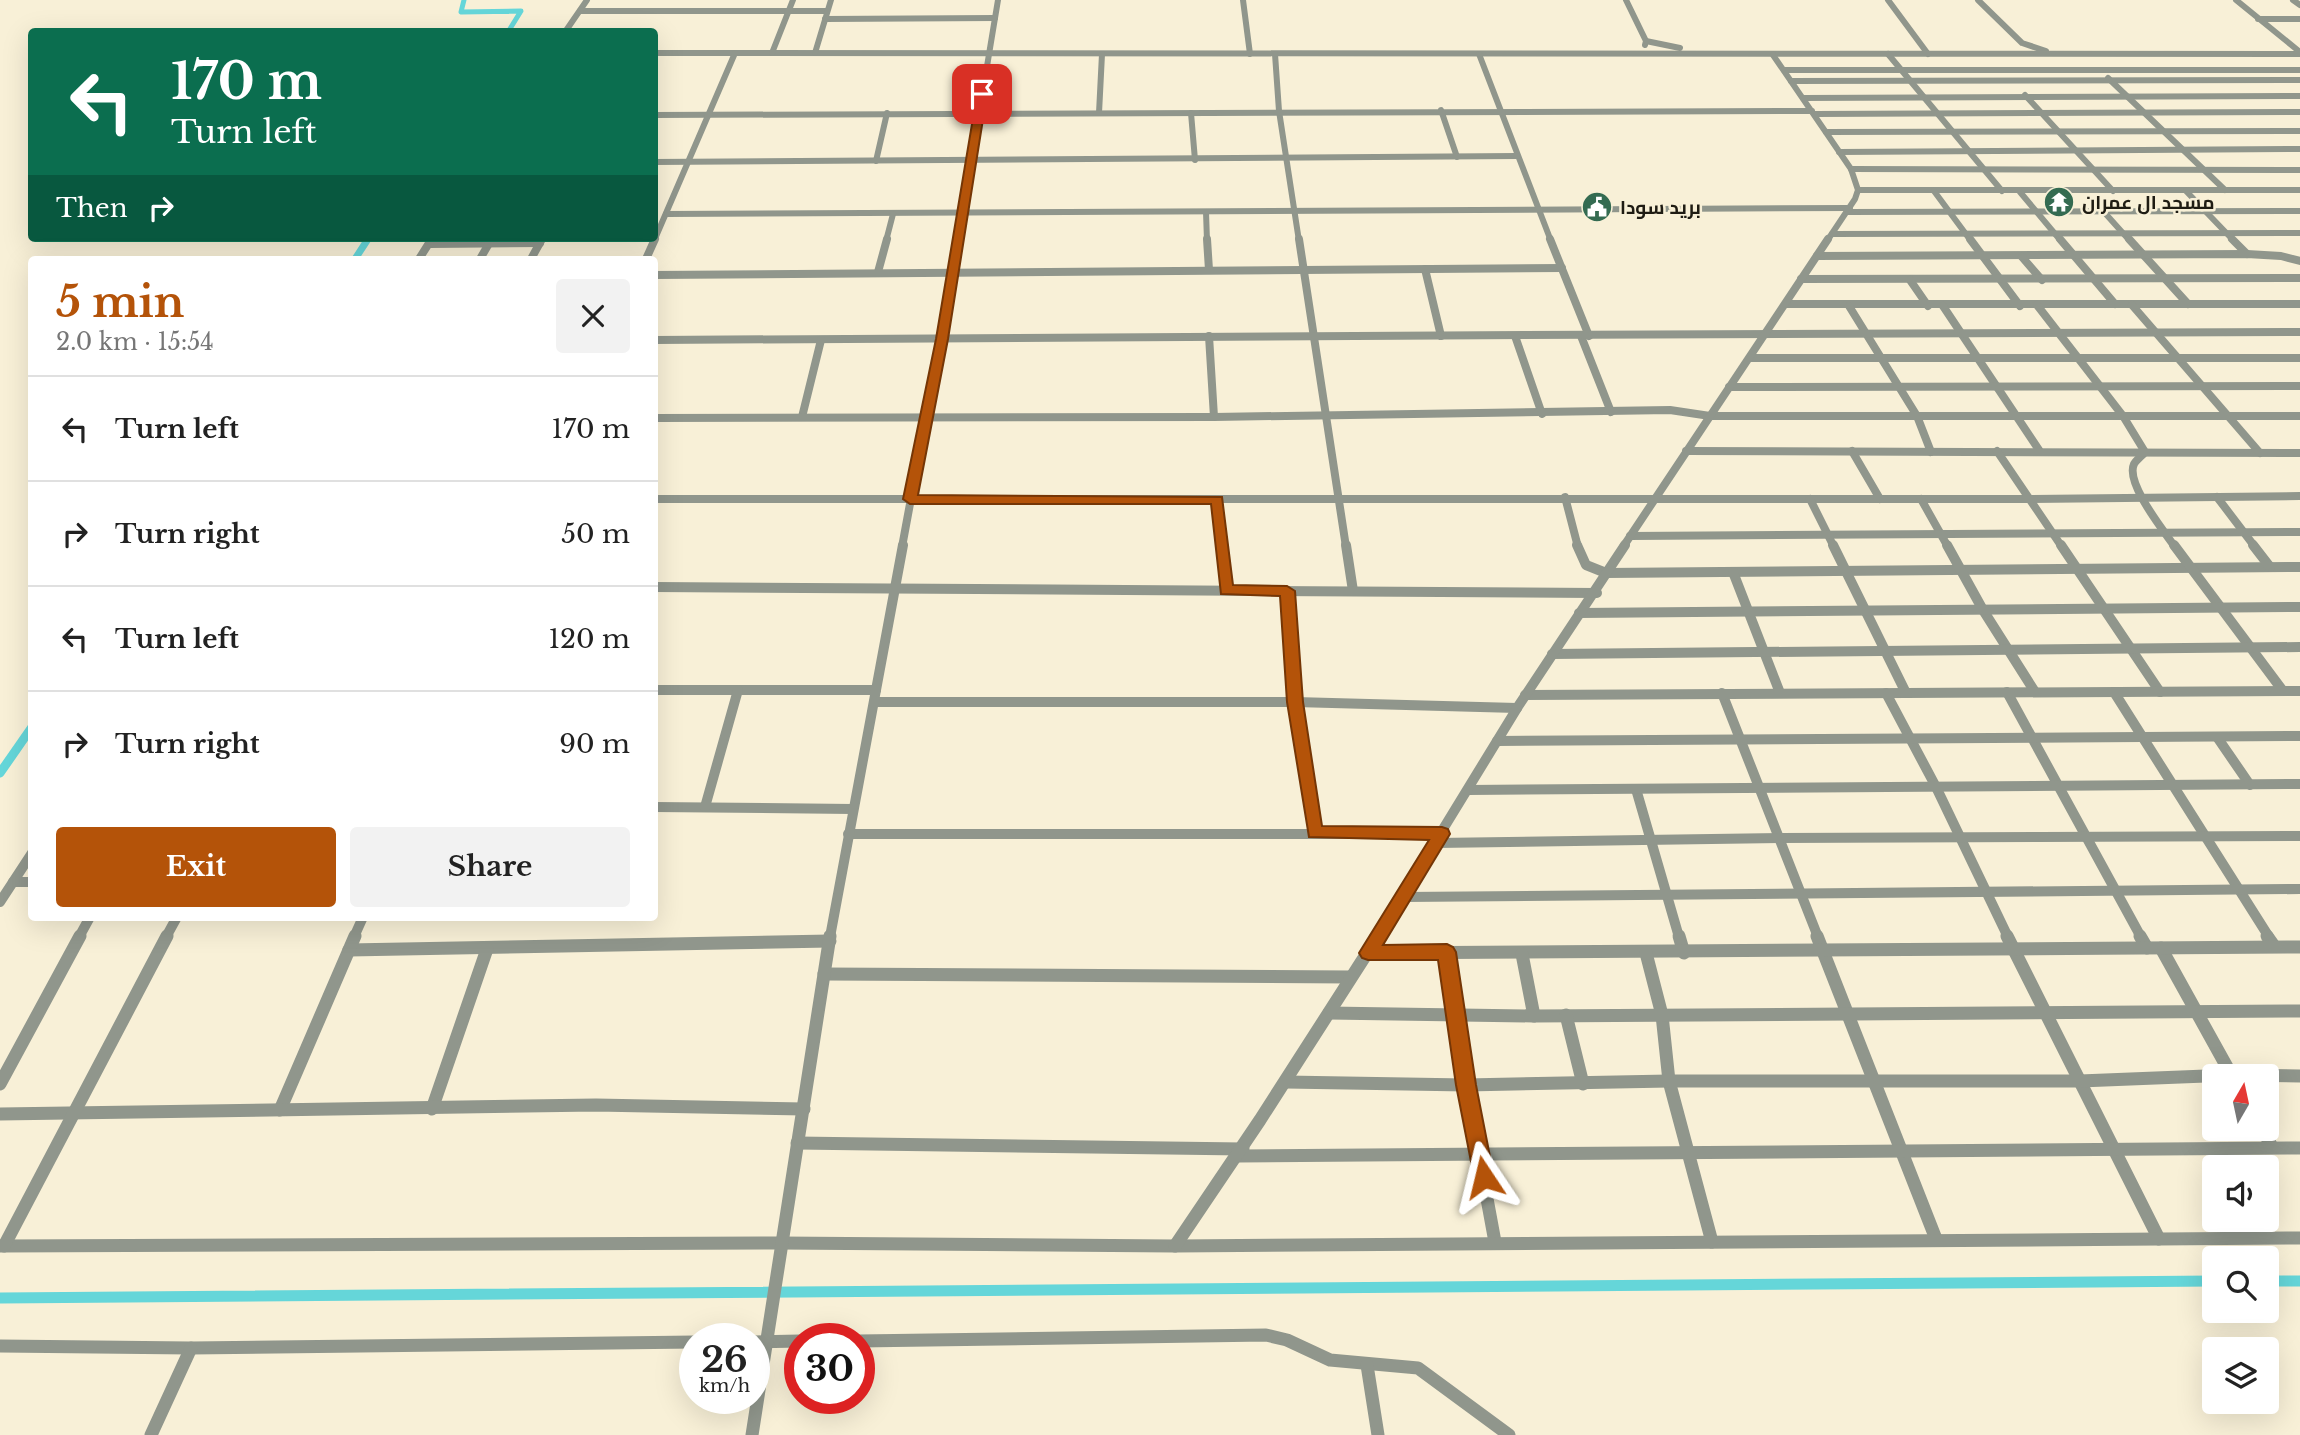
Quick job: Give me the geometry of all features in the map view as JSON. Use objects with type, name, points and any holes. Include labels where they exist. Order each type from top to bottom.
[{"type":"street","points":[[568,28],[587,0]]},
{"type":"street","points":[[772,53],[793,0]]},
{"type":"street","points":[[815,53],[831,0]]},
{"type":"street","points":[[766,1323],[771,1308],[848,834],[925,417],[942,339],[998,0]]},
{"type":"street","points":[[1243,0],[1250,52]]},
{"type":"street","points":[[1626,0],[1647,41],[1643,54]]},
{"type":"street","points":[[1888,0],[1928,54]]},
{"type":"street","points":[[1978,0],[2022,43],[2099,69],[2225,191]]},
{"type":"street","points":[[2236,0],[2300,53]]},
{"type":"street","points":[[2293,0],[2300,5]]},
{"type":"street","points":[[580,11],[827,10]]},
{"type":"street","points":[[825,19],[995,18]]},
{"type":"street","points":[[2258,19],[2300,19]]},
{"type":"street","points":[[1647,41],[1662,46],[1689,49],[1924,48]]},
{"type":"street","points":[[2001,54],[2022,43]]},
{"type":"street","points":[[1020,54],[1026,50],[1040,49],[1275,54],[2300,53]]},
{"type":"street","points":[[658,53],[1102,54],[1379,49],[1389,54]]},
{"type":"street","points":[[658,232],[735,53]]},
{"type":"street","points":[[1099,113],[1102,54]]},
{"type":"street","points":[[1275,54],[1279,111],[1353,591]]},
{"type":"street","points":[[1479,54],[1562,268],[1611,412]]},
{"type":"street","points":[[1888,54],[2002,191]]},
{"type":"street","points":[[1987,54],[2113,191]]},
{"type":"street","points":[[1175,1246],[1286,1082],[1404,897],[1525,695],[1579,613],[1597,593],[1606,573],[1630,536],[1849,210],[1858,190],[1850,169],[1773,55]]},
{"type":"street","points":[[2173,69],[2202,96]]},
{"type":"street","points":[[1784,70],[2300,70]]},
{"type":"street","points":[[1791,81],[2300,80]]},
{"type":"street","points":[[2173,96],[2193,114]]},
{"type":"street","points":[[1803,98],[2300,96]]},
{"type":"street","points":[[658,115],[1441,110],[1939,115],[2300,112]]},
{"type":"street","points":[[1441,110],[1457,157]]},
{"type":"street","points":[[876,161],[887,113]]},
{"type":"street","points":[[1191,113],[1195,160]]},
{"type":"street","points":[[2222,114],[2241,131]]},
{"type":"street","points":[[1826,132],[2300,131]]},
{"type":"street","points":[[1839,152],[2300,149]]},
{"type":"street","points":[[2025,151],[2040,170]]},
{"type":"street","points":[[658,162],[1517,156]]},
{"type":"street","points":[[1850,169],[2300,170]]},
{"type":"street","points":[[1858,190],[2300,190]]},
{"type":"street","points":[[1934,191],[2020,306]]},
{"type":"street","points":[[2186,191],[2247,254]]},
{"type":"street","points":[[2020,192],[2115,304]]},
{"type":"street","points":[[666,214],[1539,210],[1849,210],[1950,213],[2300,211]]},
{"type":"street","points":[[1206,212],[1209,270]]},
{"type":"street","points":[[2104,212],[2188,304]]},
{"type":"street","points":[[878,272],[893,214]]},
{"type":"street","points":[[1832,233],[2300,233]]},
{"type":"street","points":[[1818,256],[2247,254],[2281,256],[2300,261]]},
{"type":"street","points":[[2022,257],[2042,280]]},
{"type":"street","points":[[658,275],[1562,268]]},
{"type":"street","points":[[1425,269],[1441,336]]},
{"type":"street","points":[[1801,279],[2001,281],[2300,278]]},
{"type":"street","points":[[1910,280],[1928,306]]},
{"type":"street","points":[[1786,304],[2300,304]]},
{"type":"street","points":[[2037,305],[2123,416],[2145,452]]},
{"type":"street","points":[[2132,305],[2260,453]]},
{"type":"street","points":[[1849,306],[1917,416],[1931,452]]},
{"type":"street","points":[[1943,306],[2039,450]]},
{"type":"street","points":[[658,340],[1585,336],[1766,332],[2300,332]]},
{"type":"street","points":[[1209,336],[1214,417]]},
{"type":"street","points":[[1515,336],[1542,414]]},
{"type":"street","points":[[802,417],[821,340]]},
{"type":"street","points":[[1750,358],[2300,358]]},
{"type":"street","points":[[1729,387],[2300,386]]},
{"type":"street","points":[[658,418],[1214,417],[1670,410],[1710,416],[2300,416]]},
{"type":"street","points":[[1686,451],[2039,450],[2300,453]]},
{"type":"street","points":[[1852,451],[1880,499]]},
{"type":"street","points":[[1997,451],[2055,533],[2160,692]]},
{"type":"street","points":[[2145,452],[2134,464],[2133,474],[2141,498],[2283,691]]},
{"type":"street","points":[[658,499],[2030,499],[2300,496]]},
{"type":"street","points":[[1565,497],[1579,551],[1586,565],[1606,573],[2300,567]]},
{"type":"street","points":[[2217,497],[2270,567]]},
{"type":"street","points":[[1810,499],[1906,693]]},
{"type":"street","points":[[1921,499],[1983,610],[2035,692]]},
{"type":"street","points":[[1217,500],[1226,590]]},
{"type":"street","points":[[1630,536],[2300,533]]},
{"type":"street","points":[[1733,572],[1762,652],[1780,692]]},
{"type":"street","points":[[658,587],[1597,593]]},
{"type":"street","points":[[1287,591],[1295,702],[1315,833]]},
{"type":"street","points":[[1579,613],[1864,608],[1983,610],[2300,607]]},
{"type":"street","points":[[1552,654],[2300,647]]},
{"type":"street","points":[[658,690],[1517,708]]},
{"type":"street","points":[[705,807],[738,690]]},
{"type":"street","points":[[1525,695],[2300,691]]},
{"type":"street","points":[[2007,692],[2118,892],[2225,1064]]},
{"type":"street","points":[[2114,692],[2274,946]]},
{"type":"street","points":[[1722,693],[1936,1240]]},
{"type":"street","points":[[1886,693],[1936,787],[1986,894],[2159,1239]]},
{"type":"street","points":[[1497,741],[2300,736]]},
{"type":"street","points":[[2217,737],[2250,785]]},
{"type":"street","points":[[1468,790],[2300,785]]},
{"type":"street","points":[[1636,789],[1684,953]]},
{"type":"street","points":[[658,807],[853,809]]},
{"type":"street","points":[[848,834],[1315,833],[1651,842],[1779,838],[2087,839],[2300,836]]},
{"type":"street","points":[[0,902],[28,859]]},
{"type":"street","points":[[13,882],[28,882]]},
{"type":"street","points":[[1404,897],[1668,897],[1801,893],[1986,894],[2300,889]]},
{"type":"street","points":[[0,1084],[88,921]]},
{"type":"street","points":[[175,921],[2,1246],[780,1243],[1175,1246],[2300,1238]]},
{"type":"street","points":[[280,1110],[361,921]]},
{"type":"street","points":[[349,950],[830,941]]},
{"type":"street","points":[[1368,953],[2300,947]]},
{"type":"street","points":[[432,1109],[487,949]]},
{"type":"street","points":[[1447,952],[1466,1085],[1495,1242]]},
{"type":"street","points":[[1646,953],[1662,1015],[1669,1081],[1712,1242]]},
{"type":"street","points":[[1522,954],[1534,1016]]},
{"type":"street","points":[[824,974],[1351,977]]},
{"type":"street","points":[[1329,1013],[1534,1016],[2300,1011]]},
{"type":"street","points":[[1566,1015],[1583,1084]]},
{"type":"street","points":[[2279,1076],[2300,1076]]},
{"type":"street","points":[[1286,1082],[1466,1085],[1669,1081],[2080,1081],[2202,1077]]},
{"type":"street","points":[[0,1114],[596,1105],[804,1109]]},
{"type":"street","points":[[2269,1141],[2272,1147]]},
{"type":"street","points":[[797,1143],[1480,1155],[2300,1148]]},
{"type":"street","points":[[875,1341],[1266,1335],[1287,1340],[1330,1360],[1418,1368],[1509,1435]]},
{"type":"street","points":[[0,1346],[191,1348],[679,1342]]},
{"type":"street","points":[[151,1435],[191,1348]]},
{"type":"street","points":[[1367,1365],[1378,1435]]},
{"type":"street","points":[[752,1435],[754,1414]]},
{"type":"waterway","points":[[464,0],[461,12],[521,11],[510,28]]},
{"type":"waterway","points":[[357,256],[366,242]]},
{"type":"waterway","points":[[0,773],[28,733]]},
{"type":"waterway","points":[[0,1298],[2202,1281]]},
{"type":"waterway","points":[[2279,1281],[2300,1281]]},
{"type":"place","name":"مسجد ال عمران","points":[[2059,202]]},
{"type":"place","name":"بريد سودا","points":[[1597,207]]},
{"type":"route","points":[[982,94],[942,339],[910,499],[1217,500],[1226,590],[1287,591],[1295,702],[1315,833],[1442,834],[1368,953],[1447,952],[1466,1085],[1484,1177]]}]
